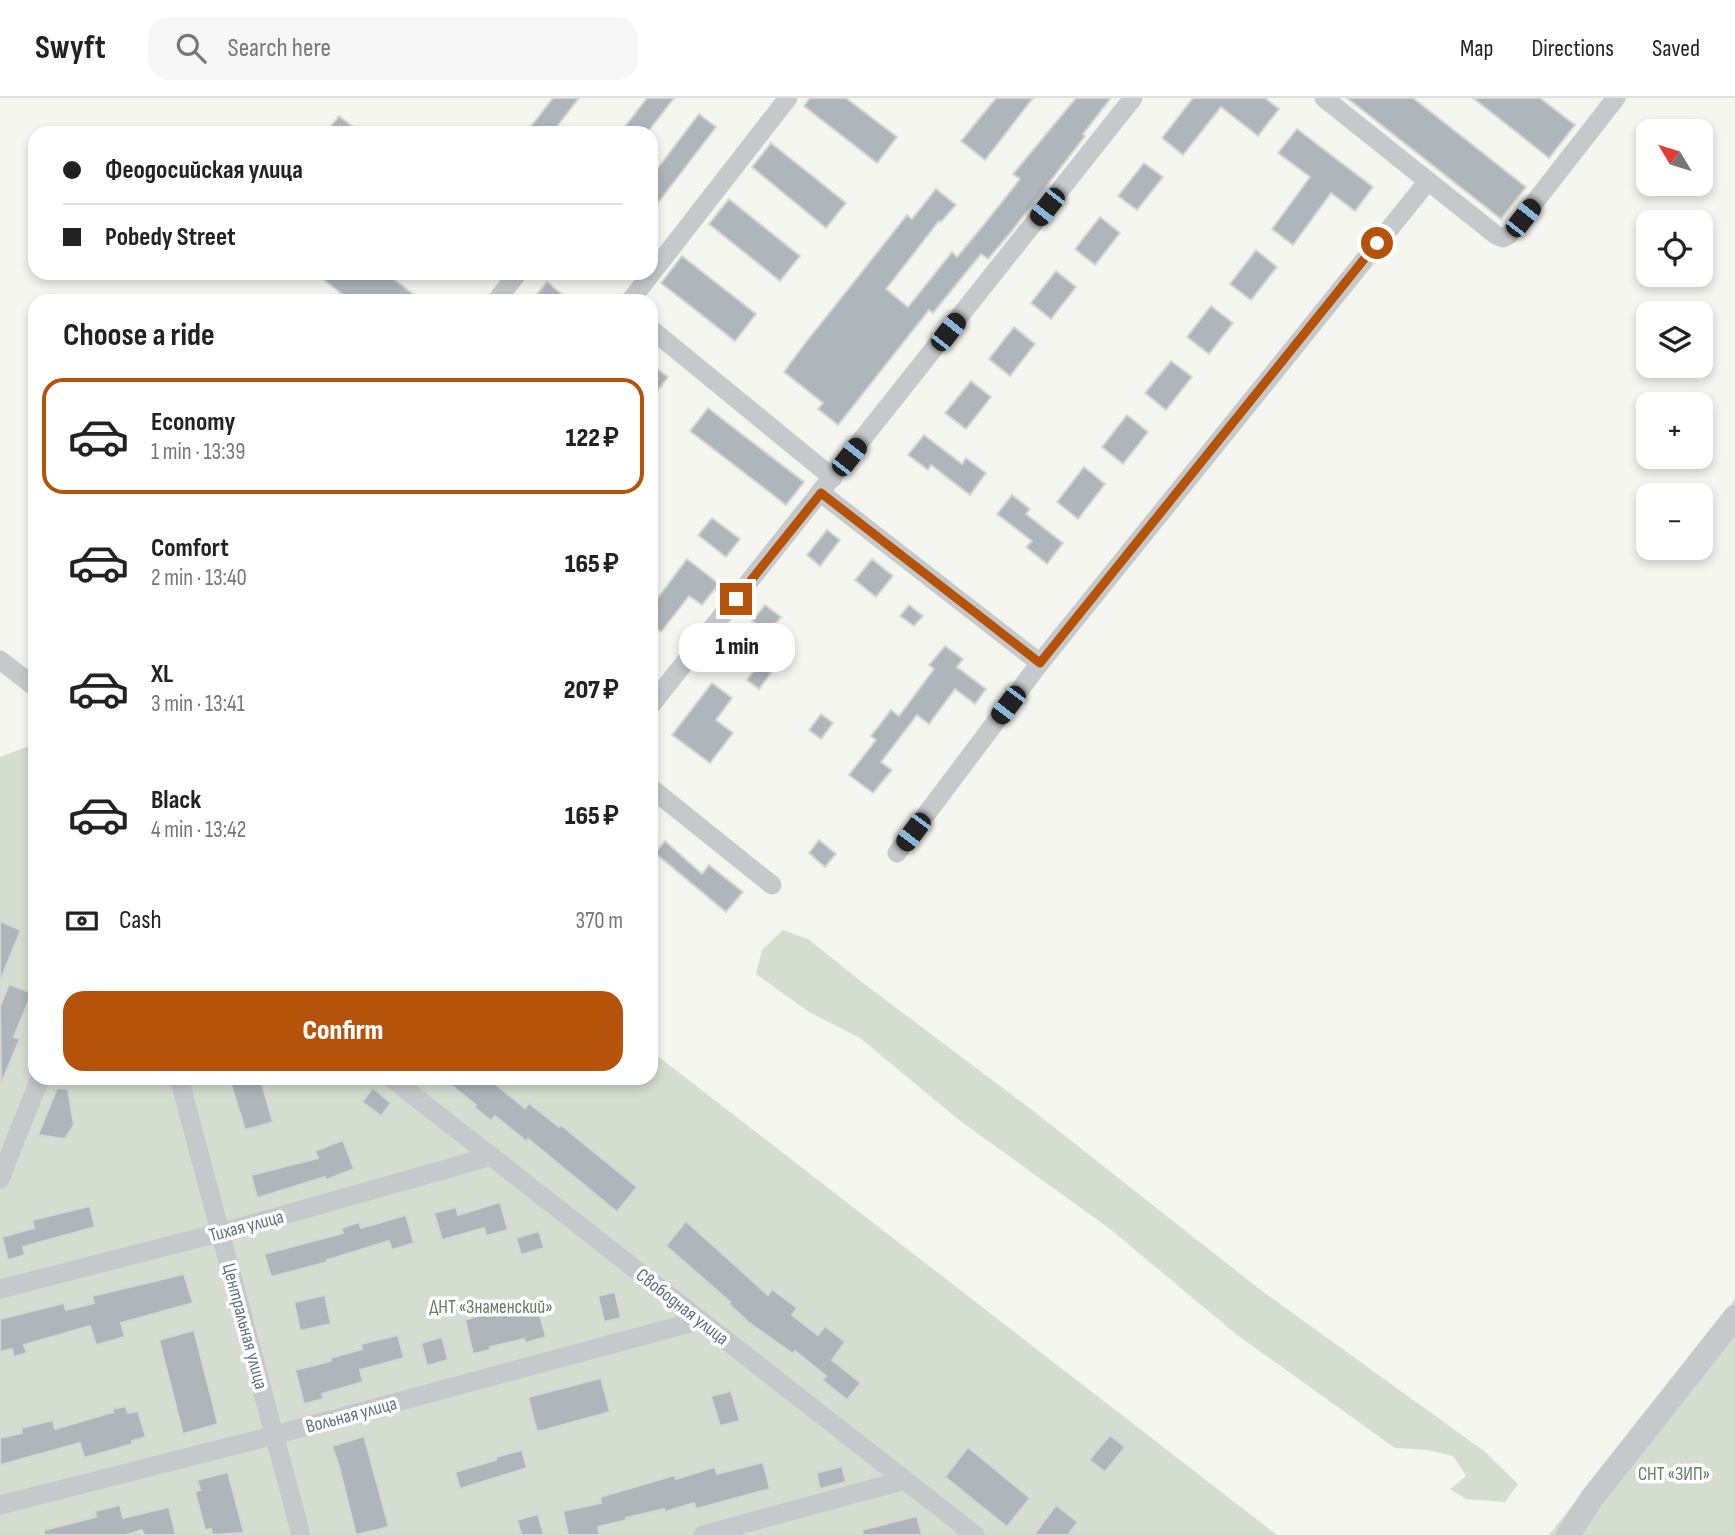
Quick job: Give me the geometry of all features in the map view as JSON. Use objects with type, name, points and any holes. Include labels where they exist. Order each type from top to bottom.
[{"type":"street","points":[[658,265],[788,98]]},
{"type":"street","points":[[658,696],[1133,98]]},
{"type":"street","points":[[1324,98],[1503,238],[1510,235],[1616,98]]},
{"type":"street","points":[[897,853],[1040,663],[1428,181]]},
{"type":"street","points":[[502,294],[512,280]]},
{"type":"street","points":[[635,294],[646,280]]},
{"type":"street","points":[[658,335],[827,485],[1040,663]]},
{"type":"street","points":[[0,660],[28,682]]},
{"type":"street","points":[[658,794],[772,886]]},
{"type":"street","points":[[0,1179],[37,1085]]},
{"type":"street","name":"Центральная улица","points":[[180,1085],[301,1535]]},
{"type":"street","name":"Свободная улица","points":[[400,1085],[975,1535]]},
{"type":"street","name":"Тихая улица","points":[[0,1289],[221,1232],[492,1156]]},
{"type":"street","points":[[1568,1535],[1591,1498],[1735,1317]]},
{"type":"street","name":"Вольная улица","points":[[0,1505],[275,1435],[701,1320]]},
{"type":"street","points":[[704,1535],[905,1480]]},
{"type":"green space","name":"ДНТ «Знаменский»","points":[[28,747],[28,1085],[658,1085],[658,1056],[1277,1535],[0,1535],[0,757]]},
{"type":"green space","points":[[783,930],[808,939],[1036,1113],[1258,1288],[1484,1451],[1518,1484],[1505,1502],[1466,1499],[1450,1489],[1466,1476],[1453,1456],[1427,1450],[1395,1448],[1237,1335],[1110,1229],[959,1120],[860,1038],[809,1012],[756,974],[762,950]]},
{"type":"green space","name":"СНТ «ЗИП»","points":[[1735,1299],[1735,1535],[1549,1535]]},
{"type":"building","points":[[553,98],[579,98],[557,126],[531,126]]},
{"type":"building","points":[[647,98],[674,98],[652,126],[625,126]]},
{"type":"building","points":[[810,98],[846,98],[897,137],[877,163],[804,106]]},
{"type":"building","points":[[996,98],[1033,98],[985,160],[961,141]]},
{"type":"building","points":[[1076,98],[1111,98],[1011,232],[988,259],[981,254],[933,313],[929,310],[838,425],[818,409],[823,403],[784,372],[907,215],[912,219],[936,189],[956,205],[939,221],[886,289],[908,307],[952,252],[957,257],[982,227],[1020,179],[1013,174]]},
{"type":"building","points":[[1193,98],[1265,98],[1279,109],[1258,136],[1221,107],[1183,155],[1162,138]]},
{"type":"building","points":[[1347,98],[1413,98],[1526,187],[1501,219]]},
{"type":"building","points":[[1473,98],[1540,98],[1575,125],[1549,158]]},
{"type":"building","points":[[699,114],[716,127],[658,203],[658,168]]},
{"type":"building","points":[[339,116],[352,126],[331,126]]},
{"type":"building","points":[[1297,129],[1373,187],[1355,211],[1331,193],[1293,245],[1272,229],[1310,177],[1278,153]]},
{"type":"building","points":[[771,143],[846,203],[826,228],[752,167]]},
{"type":"building","points":[[1144,163],[1163,177],[1137,210],[1118,196]]},
{"type":"building","points":[[729,199],[800,256],[780,281],[709,224]]},
{"type":"building","points":[[1100,217],[1120,233],[1095,265],[1075,249]]},
{"type":"building","points":[[1256,250],[1277,267],[1251,300],[1230,284]]},
{"type":"building","points":[[682,256],[756,314],[735,341],[661,283]]},
{"type":"building","points":[[1056,271],[1076,287],[1051,319],[1031,303]]},
{"type":"building","points":[[324,280],[395,280],[413,294],[342,294]]},
{"type":"building","points":[[547,282],[562,294],[537,294]]},
{"type":"building","points":[[1211,306],[1233,323],[1209,354],[1187,337]]},
{"type":"building","points":[[1014,327],[1035,344],[1010,376],[989,359]]},
{"type":"building","points":[[1171,361],[1192,377],[1166,410],[1145,393]]},
{"type":"building","points":[[658,369],[668,377],[658,390]]},
{"type":"building","points":[[971,381],[991,397],[966,429],[945,413]]},
{"type":"building","points":[[708,408],[804,482],[786,505],[690,431]]},
{"type":"building","points":[[1127,415],[1148,432],[1123,464],[1102,447]]},
{"type":"building","points":[[924,435],[962,464],[966,458],[986,473],[970,495],[931,465],[928,470],[908,455]]},
{"type":"building","points":[[1084,467],[1105,484],[1078,519],[1057,502]]},
{"type":"building","points":[[1012,495],[1030,509],[1026,514],[1063,543],[1047,564],[1026,547],[1032,541],[997,514]]},
{"type":"building","points":[[712,518],[740,539],[726,557],[698,535]]},
{"type":"building","points":[[827,530],[840,540],[820,566],[807,555]]},
{"type":"building","points":[[687,559],[719,584],[702,605],[689,596],[661,632],[658,630],[658,598]]},
{"type":"building","points":[[872,559],[893,576],[876,597],[855,580]]},
{"type":"building","points":[[765,605],[781,617],[768,633],[752,621]]},
{"type":"building","points":[[909,605],[923,616],[914,626],[900,616]]},
{"type":"building","points":[[945,646],[963,659],[957,667],[986,689],[975,704],[955,689],[929,724],[917,715],[881,762],[892,770],[873,793],[849,775],[876,740],[871,736],[891,710],[899,716],[934,669],[929,665]]},
{"type":"building","points":[[759,664],[771,673],[759,689],[747,680]]},
{"type":"building","points":[[712,683],[732,698],[716,720],[733,733],[710,763],[672,735]]},
{"type":"building","points":[[821,714],[833,723],[821,739],[809,730]]},
{"type":"building","points":[[819,840],[836,854],[825,867],[809,853]]},
{"type":"building","points":[[665,841],[702,874],[709,865],[743,892],[726,912],[658,855],[658,849]]},
{"type":"building","points":[[0,921],[21,930],[1,979],[0,979]]},
{"type":"building","points":[[9,984],[28,991],[28,1003],[14,1037],[20,1039],[1,1084],[0,1006]]},
{"type":"building","points":[[231,1085],[262,1085],[273,1122],[245,1130]]},
{"type":"building","points":[[451,1085],[497,1085],[525,1108],[529,1103],[559,1127],[561,1125],[637,1187],[617,1212],[528,1139],[527,1142],[495,1116],[491,1121],[474,1107],[476,1105]]},
{"type":"building","points":[[57,1088],[68,1089],[74,1125],[65,1139],[38,1135]]},
{"type":"building","points":[[373,1088],[391,1103],[381,1116],[362,1102]]},
{"type":"building","points":[[343,1140],[354,1169],[326,1180],[325,1177],[257,1198],[251,1175],[318,1158],[315,1151]]},
{"type":"building","points":[[500,1202],[508,1230],[486,1236],[484,1228],[442,1240],[434,1213],[456,1207],[458,1215]]},
{"type":"building","points":[[90,1206],[95,1227],[23,1247],[25,1255],[8,1260],[2,1237],[34,1228],[32,1220]]},
{"type":"building","points":[[406,1215],[414,1243],[392,1250],[389,1241],[327,1260],[328,1262],[271,1277],[264,1254],[343,1233],[341,1228],[359,1222],[361,1228]]},
{"type":"building","points":[[686,1221],[768,1295],[772,1289],[797,1308],[792,1315],[818,1335],[825,1326],[845,1342],[832,1360],[861,1383],[847,1400],[822,1380],[826,1376],[795,1351],[793,1354],[748,1322],[730,1302],[666,1246]]},
{"type":"building","points":[[539,1231],[544,1248],[521,1255],[516,1238]]},
{"type":"building","points":[[184,1274],[193,1303],[121,1323],[125,1337],[96,1345],[90,1326],[24,1345],[27,1353],[14,1357],[12,1349],[0,1352],[0,1319],[64,1303],[66,1310],[94,1303],[92,1296]]},
{"type":"building","points":[[615,1292],[621,1318],[604,1322],[598,1296]]},
{"type":"building","points":[[325,1295],[331,1324],[300,1331],[294,1302]]},
{"type":"building","points":[[535,1297],[546,1337],[525,1343],[524,1339],[473,1354],[465,1320]]},
{"type":"building","points":[[194,1330],[218,1424],[183,1434],[159,1340]]},
{"type":"building","points":[[398,1335],[404,1358],[360,1370],[363,1382],[322,1394],[323,1399],[304,1404],[295,1370],[331,1361],[330,1358],[362,1349],[361,1344]]},
{"type":"building","points":[[442,1337],[448,1360],[427,1366],[421,1343]]},
{"type":"building","points":[[601,1378],[610,1412],[537,1432],[528,1397]]},
{"type":"building","points":[[731,1391],[740,1421],[720,1426],[711,1396]]},
{"type":"building","points":[[126,1406],[128,1413],[138,1411],[146,1437],[132,1441],[133,1444],[84,1458],[80,1443],[0,1465],[0,1438],[22,1433],[21,1428],[53,1420],[55,1429]]},
{"type":"building","points":[[1110,1435],[1125,1447],[1105,1472],[1089,1460]]},
{"type":"building","points":[[364,1436],[389,1527],[356,1535],[332,1446]]},
{"type":"building","points":[[968,1447],[1030,1498],[1007,1527],[945,1477]]},
{"type":"building","points":[[522,1450],[527,1468],[460,1489],[455,1472]]},
{"type":"building","points":[[763,1462],[770,1489],[696,1509],[694,1503],[665,1512],[664,1509],[626,1518],[627,1520],[598,1527],[600,1535],[568,1535],[563,1511],[601,1503],[600,1497],[675,1475],[676,1479],[715,1467],[717,1474]]},
{"type":"building","points":[[842,1466],[846,1482],[820,1489],[816,1473]]},
{"type":"building","points":[[228,1472],[244,1533],[212,1535],[211,1529],[205,1530],[195,1492],[200,1490],[197,1480]]},
{"type":"building","points":[[120,1505],[123,1518],[169,1507],[176,1535],[144,1535],[142,1530],[126,1535],[44,1535],[44,1530],[96,1517],[95,1511]]},
{"type":"building","points":[[1056,1505],[1078,1522],[1068,1535],[1034,1535]]},
{"type":"building","points":[[538,1514],[544,1535],[521,1535],[517,1520]]},
{"type":"building","points":[[917,1516],[922,1535],[863,1535],[862,1530]]},
{"type":"route","points":[[736,599],[821,493],[1040,663],[1377,243]]}]
